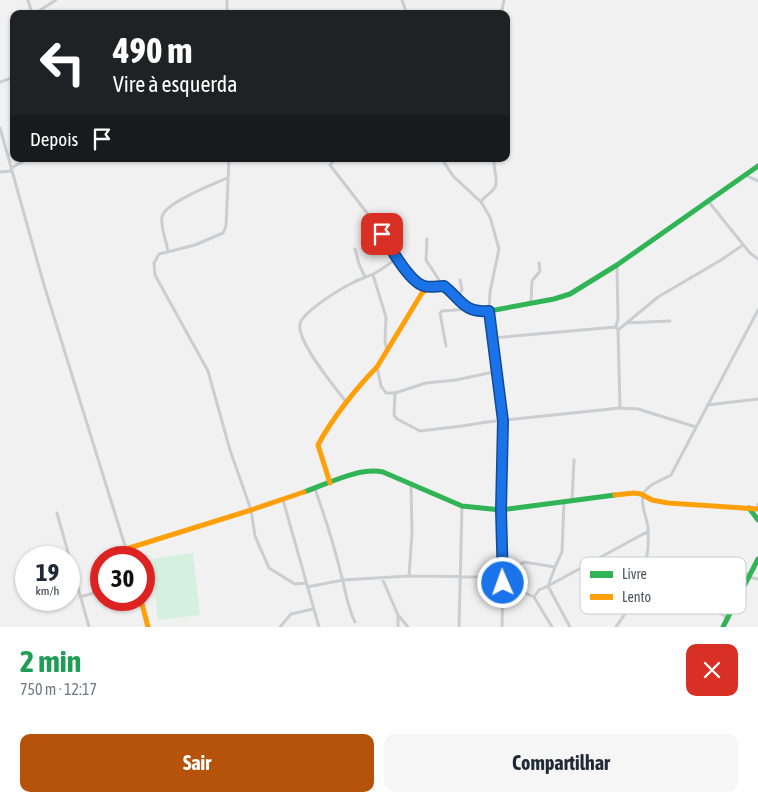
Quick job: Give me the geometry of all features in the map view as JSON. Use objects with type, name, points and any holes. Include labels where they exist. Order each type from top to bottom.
[{"type":"main road","points":[[330,483],[318,445],[324,433],[367,377],[377,367],[422,294],[430,287],[444,286],[469,309],[489,311],[554,300],[570,294],[617,265],[758,166]]},
{"type":"main road","points":[[136,546],[283,500],[362,471],[374,470],[383,472],[462,506],[501,510],[622,494],[643,493],[654,501],[684,505],[758,507]]},
{"type":"main road","points":[[749,508],[758,520]]},
{"type":"main road","points":[[746,582],[758,559]]},
{"type":"main road","points":[[144,611],[148,627]]},
{"type":"main road","points":[[723,627],[730,614]]},
{"type":"street","points":[[40,10],[56,0]]},
{"type":"street","points":[[0,128],[44,286],[125,546]]},
{"type":"street","points":[[0,172],[12,169],[23,162]]},
{"type":"street","points":[[229,162],[226,226],[223,233],[195,245],[159,254],[154,264],[155,275],[208,371],[230,450],[252,510],[255,536],[269,568],[294,584],[306,583]]},
{"type":"street","points":[[332,162],[330,165],[374,222],[416,283],[430,287]]},
{"type":"street","points":[[444,162],[453,176],[481,202],[490,217],[499,249],[490,292],[489,311],[503,421],[501,510],[502,627]]},
{"type":"street","points":[[481,202],[484,196],[493,191],[496,184],[494,162]]},
{"type":"street","points":[[745,174],[758,181]]},
{"type":"street","points":[[168,252],[161,219],[164,212],[188,196],[227,178]]},
{"type":"street","points":[[708,201],[743,245],[758,259]]},
{"type":"street","points":[[427,239],[426,260],[444,286]]},
{"type":"street","points":[[492,338],[617,328],[658,297],[743,245]]},
{"type":"street","points":[[355,249],[365,276]]},
{"type":"street","points":[[347,403],[307,348],[300,334],[300,324],[305,315],[341,289],[365,276],[373,274],[397,258]]},
{"type":"street","points":[[531,303],[532,281],[540,270],[539,263]]},
{"type":"street","points":[[617,265],[620,408]]},
{"type":"street","points":[[373,274],[386,317],[385,341],[387,351]]},
{"type":"street","points":[[457,299],[462,290],[460,280]]},
{"type":"street","points":[[446,346],[440,313],[469,309]]},
{"type":"street","points":[[647,557],[648,532],[642,500],[643,493],[647,488],[670,475],[758,310]]},
{"type":"street","points":[[625,323],[670,321]]},
{"type":"street","points":[[377,367],[381,386],[386,393],[394,393],[426,383],[456,380],[498,371]]},
{"type":"street","points":[[394,393],[394,416],[420,431],[620,408],[638,409],[696,427]]},
{"type":"street","points":[[707,405],[758,399]]},
{"type":"street","points":[[572,500],[574,460]]},
{"type":"street","points":[[410,576],[412,533],[411,484]]},
{"type":"street","points":[[315,489],[343,580],[348,606],[355,622]]},
{"type":"street","points":[[283,500],[319,627]]},
{"type":"street","points":[[564,502],[562,552],[548,586],[570,627]]},
{"type":"street","points":[[459,627],[462,506]]},
{"type":"street","points":[[57,513],[66,546]]},
{"type":"street","points":[[599,557],[648,532]]},
{"type":"street","points":[[307,588],[343,580],[410,576],[510,577],[516,567],[524,562],[555,567]]},
{"type":"street","points":[[534,597],[539,590],[580,568]]},
{"type":"street","points":[[746,574],[758,579]]},
{"type":"street","points":[[382,578],[398,615],[408,627]]},
{"type":"street","points":[[503,583],[534,597],[552,627]]},
{"type":"street","points":[[502,602],[521,591]]},
{"type":"street","points":[[89,627],[80,597],[90,594]]},
{"type":"street","points":[[280,627],[291,614],[314,609]]},
{"type":"street","points":[[616,627],[625,614]]},
{"type":"street","points":[[721,614],[728,618]]},
{"type":"street","points":[[398,615],[398,627]]},
{"type":"green space","points":[[193,553],[200,615],[158,620],[155,594],[155,558]]},
{"type":"traffic: fast","points":[[440,286],[443,286],[469,309],[484,312],[554,299],[570,294],[617,265],[758,166]]},
{"type":"traffic: fast","points":[[304,492],[343,477],[374,471],[383,472],[462,506],[501,510],[615,495]]},
{"type":"traffic: fast","points":[[749,508],[758,520]]},
{"type":"traffic: fast","points":[[746,582],[758,559]]},
{"type":"traffic: fast","points":[[723,627],[730,614]]},
{"type":"traffic: slow","points":[[330,483],[318,445],[345,404],[377,367],[422,293],[430,287],[440,286]]},
{"type":"traffic: slow","points":[[136,546],[304,492]]},
{"type":"traffic: slow","points":[[615,495],[634,493],[641,494],[652,500],[668,503],[758,509]]},
{"type":"traffic: slow","points":[[144,611],[148,627]]},
{"type":"route","points":[[382,234],[416,283],[430,287],[444,286],[469,309],[489,311],[503,421],[501,510],[503,583]]}]
